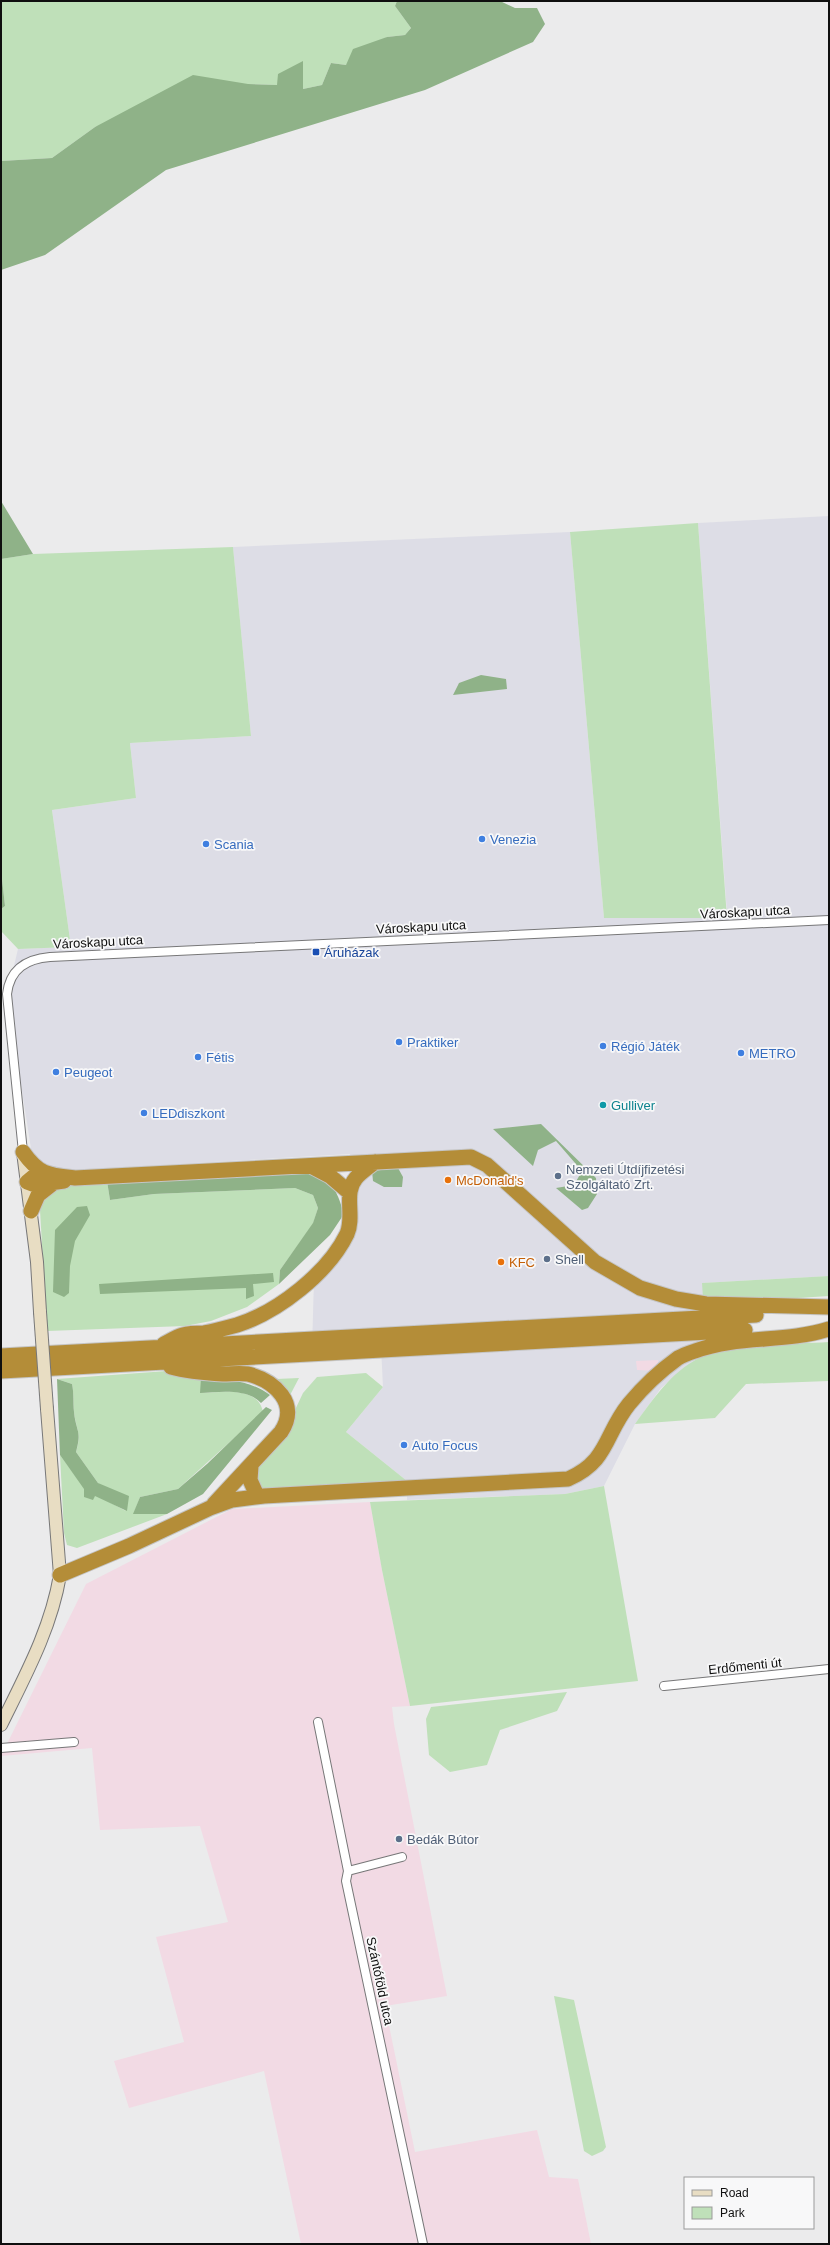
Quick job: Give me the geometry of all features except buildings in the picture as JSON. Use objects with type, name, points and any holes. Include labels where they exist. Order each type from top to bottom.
[{"type":"highway","points":[[23,1152],[34,1167],[50,1179]]},
{"type":"highway","points":[[27,1182],[35,1185],[50,1179],[465,1156],[476,1158],[488,1165],[603,1267],[632,1284],[676,1300],[726,1305],[829,1307]]},
{"type":"highway","points":[[349,1188],[355,1178],[375,1162]]},
{"type":"highway","points":[[156,1347],[182,1335],[221,1330],[249,1321],[283,1304],[295,1295],[321,1268],[345,1236],[351,1216],[349,1188],[343,1170],[346,1163]]},
{"type":"highway","points":[[308,1165],[324,1172],[349,1188]]},
{"type":"highway","points":[[31,1211],[38,1195],[50,1179]]},
{"type":"highway","points":[[1,1356],[829,1311]]},
{"type":"highway","points":[[1,1371],[829,1326]]},
{"type":"highway","points":[[229,1489],[259,1493],[568,1479],[582,1473],[593,1465],[601,1456],[613,1429],[629,1404],[652,1379],[679,1357],[727,1342],[811,1335],[829,1329]]},
{"type":"highway","points":[[159,1363],[187,1372],[247,1374],[274,1387],[285,1401],[288,1413],[287,1423],[251,1466],[210,1508]]},
{"type":"highway","points":[[251,1466],[250,1480],[259,1493]]},
{"type":"highway","points":[[60,1575],[130,1546],[210,1508],[232,1500],[259,1493]]},
{"type":"street","name":"Városkapu utca","points":[[23,1152],[7,994],[10,978],[25,962],[50,956],[829,920]]},
{"type":"street","points":[[1,1725],[44,1634],[56,1597],[60,1575],[40,1312],[31,1211],[23,1152]]},
{"type":"street","name":"Erdőmenti út","points":[[664,1686],[829,1669]]},
{"type":"street","name":"Szántóföld utca","points":[[318,1722],[348,1871],[346,1881],[423,2244]]},
{"type":"street","points":[[1,1748],[74,1742]]},
{"type":"street","points":[[348,1871],[402,1857]]},
{"type":"shaded area","points":[[829,516],[829,1276],[703,1283],[706,1355],[686,1367],[661,1388],[635,1424],[604,1486],[565,1494],[407,1500],[407,1481],[346,1432],[383,1387],[381,1347],[312,1348],[314,1280],[354,1213],[350,1154],[59,1171],[32,1155],[7,995],[18,949],[71,947],[52,810],[136,798],[130,743],[251,736],[233,547],[570,532],[604,918],[727,913],[698,523]]},
{"type":"shaded area","points":[[658,1360],[659,1366],[655,1371],[637,1370],[636,1361]]},
{"type":"shaded area","points":[[370,1502],[382,1570],[410,1706],[392,1707],[394,1724],[447,1996],[385,2006],[415,2152],[537,2130],[549,2177],[578,2179],[591,2244],[301,2244],[264,2071],[129,2108],[114,2061],[184,2042],[156,1937],[228,1922],[200,1826],[100,1830],[92,1748],[1,1756],[86,1584],[232,1509]]},
{"type":"green space","points":[[397,1],[395,6],[411,28],[405,35],[387,37],[346,65],[331,63],[322,85],[303,89],[303,62],[277,85],[248,84],[95,127],[52,158],[1,161],[1,2]]},
{"type":"green space","points":[[397,1],[500,1],[515,8],[537,8],[545,24],[533,42],[425,90],[166,170],[45,255],[1,270],[1,161],[52,158],[95,127],[193,75],[248,84],[277,85],[278,74],[303,61],[303,89],[322,85],[331,63],[346,65],[353,49],[387,37],[405,35],[411,28],[395,6]]},
{"type":"green space","points":[[1,501],[33,554],[1,559]]},
{"type":"green space","points":[[698,523],[727,918],[604,918],[570,532]]},
{"type":"green space","points":[[233,547],[251,736],[130,743],[136,798],[52,810],[71,947],[18,949],[1,931],[1,909],[5,906],[1,870],[1,559],[33,554]]},
{"type":"green space","points":[[481,675],[506,679],[507,689],[453,695],[459,683]]},
{"type":"green space","points":[[1,870],[5,906],[1,909]]},
{"type":"green space","points":[[541,1124],[596,1178],[597,1194],[588,1208],[582,1210],[556,1188],[574,1185],[582,1171],[556,1141],[538,1150],[533,1166],[493,1129]]},
{"type":"green space","points":[[398,1168],[403,1177],[402,1187],[384,1187],[373,1181],[372,1171]]},
{"type":"green space","points":[[304,1170],[321,1176],[331,1185],[335,1190],[344,1214],[330,1235],[279,1284],[280,1270],[313,1223],[318,1208],[313,1195],[295,1188],[154,1194],[110,1200],[107,1181]]},
{"type":"green space","points":[[107,1181],[110,1200],[154,1194],[295,1188],[313,1195],[318,1208],[313,1224],[280,1270],[279,1284],[247,1307],[211,1321],[185,1326],[47,1331],[40,1210],[41,1201],[44,1196],[56,1188],[73,1184]]},
{"type":"green space","points":[[87,1206],[90,1215],[75,1241],[70,1266],[69,1293],[64,1297],[53,1292],[55,1230],[77,1207]]},
{"type":"green space","points":[[273,1273],[274,1282],[253,1284],[254,1296],[246,1299],[246,1288],[100,1294],[99,1284]]},
{"type":"green space","points":[[829,1276],[829,1296],[766,1300],[703,1298],[702,1283]]},
{"type":"green space","points":[[829,1342],[829,1381],[746,1384],[715,1418],[635,1424],[666,1384],[695,1360],[720,1351],[783,1344]]},
{"type":"green space","points":[[167,1371],[201,1378],[201,1393],[238,1392],[247,1394],[260,1404],[263,1412],[178,1489],[140,1497],[134,1513],[167,1514],[77,1548],[67,1545],[64,1533],[60,1455],[85,1489],[126,1511],[98,1483],[76,1452],[79,1435],[74,1412],[72,1384],[57,1379]]},
{"type":"green space","points":[[366,1373],[383,1387],[346,1432],[407,1481],[264,1489],[255,1481],[254,1468],[294,1412],[303,1393],[317,1377]]},
{"type":"green space","points":[[201,1378],[237,1381],[254,1386],[270,1395],[261,1403],[255,1398],[241,1393],[200,1393]]},
{"type":"green space","points":[[299,1378],[288,1399],[284,1388],[276,1379]]},
{"type":"green space","points":[[57,1379],[72,1384],[74,1412],[79,1435],[76,1452],[98,1483],[129,1496],[127,1511],[95,1496],[93,1500],[84,1497],[84,1489],[60,1455]]},
{"type":"green space","points":[[266,1407],[272,1410],[203,1494],[167,1514],[133,1514],[140,1497],[178,1489],[207,1464]]},
{"type":"green space","points":[[604,1486],[638,1681],[410,1706],[382,1570],[370,1502],[565,1494]]},
{"type":"green space","points":[[567,1692],[557,1711],[500,1730],[487,1765],[450,1772],[429,1755],[426,1719],[431,1707]]},
{"type":"green space","points":[[554,1996],[574,2000],[606,2147],[603,2151],[592,2156],[584,2151]]},
{"type":"place","name":"Venezia","points":[[482,839]]},
{"type":"place","name":"Scania","points":[[206,844]]},
{"type":"place","name":"Áruházak","points":[[316,952]]},
{"type":"place","name":"Praktiker","points":[[399,1042]]},
{"type":"place","name":"Régió Játék","points":[[603,1046]]},
{"type":"place","name":"METRO","points":[[741,1053]]},
{"type":"place","name":"Fétis","points":[[198,1057]]},
{"type":"place","name":"Peugeot","points":[[56,1072]]},
{"type":"place","name":"Gulliver","points":[[603,1105]]},
{"type":"place","name":"LEDdiszkont","points":[[144,1113]]},
{"type":"place","name":"Nemzeti Útdíjfizetési Szolgáltató Zrt.","points":[[558,1176]]},
{"type":"place","name":"McDonald's","points":[[448,1180]]},
{"type":"place","name":"Shell","points":[[547,1259]]},
{"type":"place","name":"KFC","points":[[501,1262]]},
{"type":"place","name":"Auto Focus","points":[[404,1445]]},
{"type":"place","name":"Bedák Bútor","points":[[399,1839]]}]
